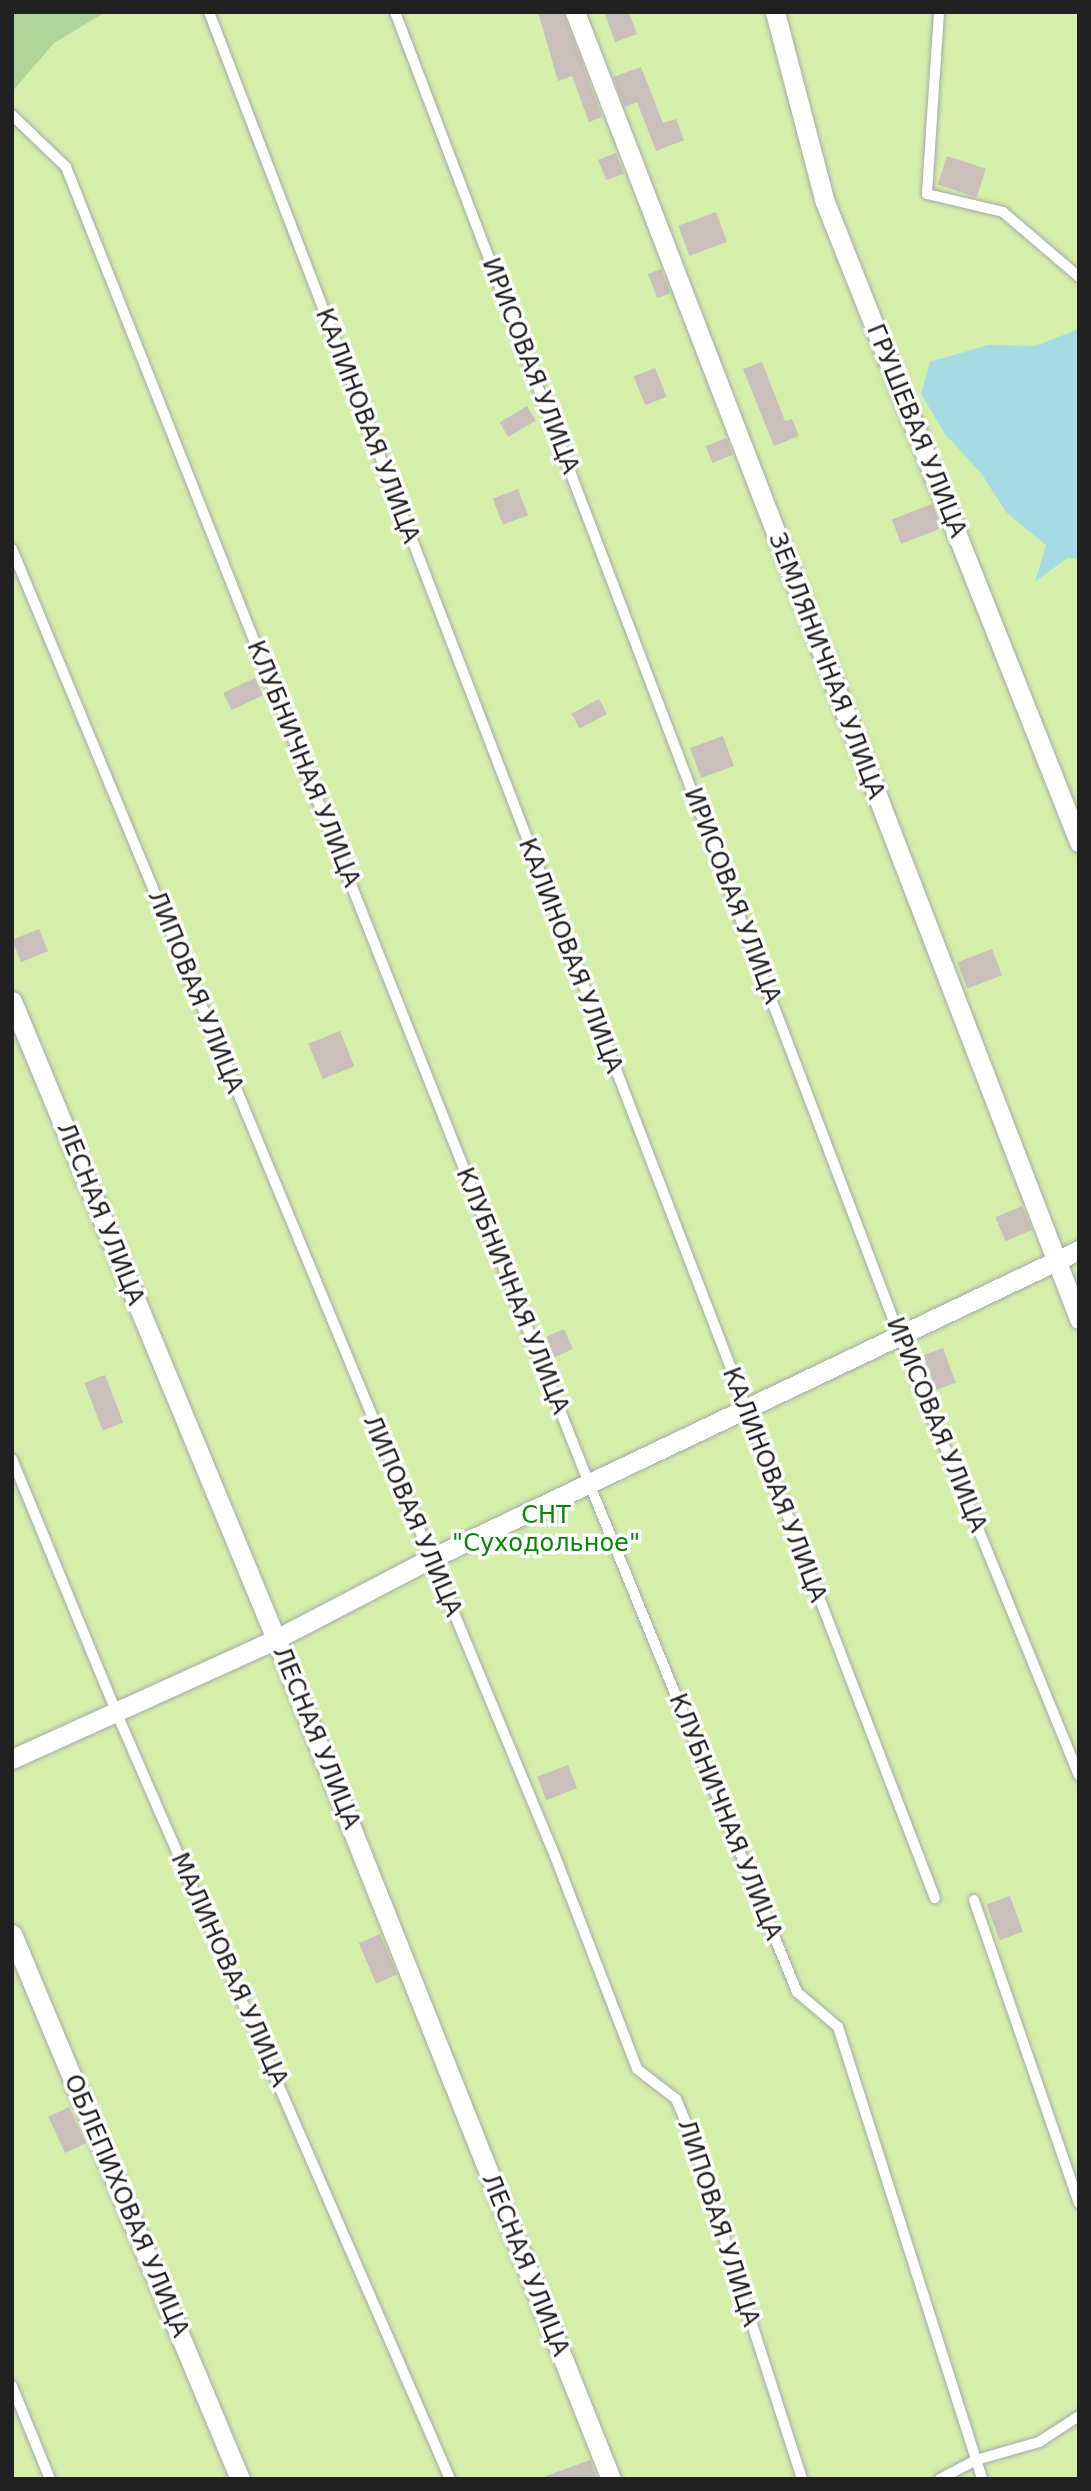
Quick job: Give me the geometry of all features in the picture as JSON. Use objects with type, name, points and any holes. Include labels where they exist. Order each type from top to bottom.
[{"type":"street","name":"ЗЕМЛЯНИЧНАЯ УЛИЦА","points":[[575,12],[1079,1319]]},
{"type":"street","name":"ГРУШЕВАЯ УЛИЦА","points":[[775,12],[825,202],[1079,842]]},
{"type":"street","name":"ЛЕСНАЯ УЛИЦА","points":[[12,1001],[276,1639],[611,2479]]},
{"type":"street","points":[[12,1759],[117,1714],[276,1639],[430,1559],[746,1412],[1079,1250]]},
{"type":"street","name":"ОБЛЕПИХОВАЯ УЛИЦА","points":[[12,1934],[240,2479]]},
{"type":"lane","name":"КАЛИНОВАЯ УЛИЦА","points":[[208,12],[935,1898]]},
{"type":"lane","name":"ИРИСОВАЯ УЛИЦА","points":[[396,12],[900,1337],[1079,1775]]},
{"type":"lane","points":[[939,12],[928,194],[1003,212],[1079,277]]},
{"type":"lane","name":"КЛУБНИЧНАЯ УЛИЦА","points":[[12,115],[66,167],[589,1483],[797,1993],[838,2027],[982,2479]]},
{"type":"lane","name":"ЛИПОВАЯ УЛИЦА","points":[[12,549],[555,1856],[637,2068],[676,2099],[690,2132],[802,2479]]},
{"type":"lane","name":"МАЛИНОВАЯ УЛИЦА","points":[[12,1459],[117,1714],[450,2479]]},
{"type":"lane","points":[[974,1900],[1079,2203]]},
{"type":"lane","points":[[12,2386],[50,2479]]},
{"type":"lane","points":[[940,2479],[976,2460],[1039,2442],[1079,2416]]},
{"type":"green space","points":[[12,12],[106,12],[54,43],[12,92]]},
{"type":"green space","name":"СНТ \"Суходольное\"","points":[[106,12],[1079,12],[1079,2479],[12,2479],[12,92],[54,43]]},
{"type":"water","points":[[1079,329],[1079,559],[1067,558],[1035,582],[1046,545],[1006,512],[981,473],[945,434],[921,394],[930,362],[988,345],[1035,346]]},
{"type":"building","points":[[538,12],[563,12],[602,117],[589,122],[572,76],[558,81]]},
{"type":"building","points":[[604,12],[629,12],[637,34],[615,42]]},
{"type":"building","points":[[641,67],[663,123],[676,119],[684,140],[656,151],[637,102],[625,107],[613,77]]},
{"type":"building","points":[[616,153],[624,174],[606,180],[598,160]]},
{"type":"building","points":[[947,156],[986,169],[977,197],[938,185]]},
{"type":"building","points":[[716,212],[727,242],[689,256],[678,226]]},
{"type":"building","points":[[661,269],[670,293],[657,298],[648,274]]},
{"type":"building","points":[[762,362],[785,421],[792,419],[799,436],[774,446],[743,369]]},
{"type":"building","points":[[655,368],[667,397],[645,405],[634,377]]},
{"type":"building","points":[[527,406],[536,421],[508,437],[500,422]]},
{"type":"building","points":[[726,438],[733,455],[712,463],[706,446]]},
{"type":"building","points":[[518,489],[528,515],[503,525],[493,499]]},
{"type":"building","points":[[932,504],[941,528],[901,544],[892,519]]},
{"type":"building","points":[[255,678],[263,695],[231,710],[223,693]]},
{"type":"building","points":[[599,699],[607,714],[580,729],[572,714]]},
{"type":"building","points":[[723,736],[734,766],[701,778],[690,748]]},
{"type":"building","points":[[39,929],[48,951],[21,962],[12,940]]},
{"type":"building","points":[[992,949],[1002,975],[967,988],[957,962]]},
{"type":"building","points":[[340,1031],[354,1066],[323,1079],[308,1044]]},
{"type":"building","points":[[1022,1206],[1032,1230],[1005,1241],[995,1217]]},
{"type":"building","points":[[564,1329],[573,1349],[550,1359],[541,1339]]},
{"type":"building","points":[[943,1348],[956,1383],[936,1390],[923,1355]]},
{"type":"building","points":[[105,1375],[123,1423],[103,1430],[84,1383]]},
{"type":"building","points":[[568,1765],[577,1788],[546,1800],[537,1777]]},
{"type":"building","points":[[1010,1896],[1023,1932],[1000,1940],[987,1905]]},
{"type":"building","points":[[380,1934],[397,1975],[376,1983],[359,1943]]},
{"type":"building","points":[[69,2107],[86,2143],[65,2153],[48,2117]]},
{"type":"building","points":[[590,2460],[598,2479],[546,2479],[546,2476]]}]
